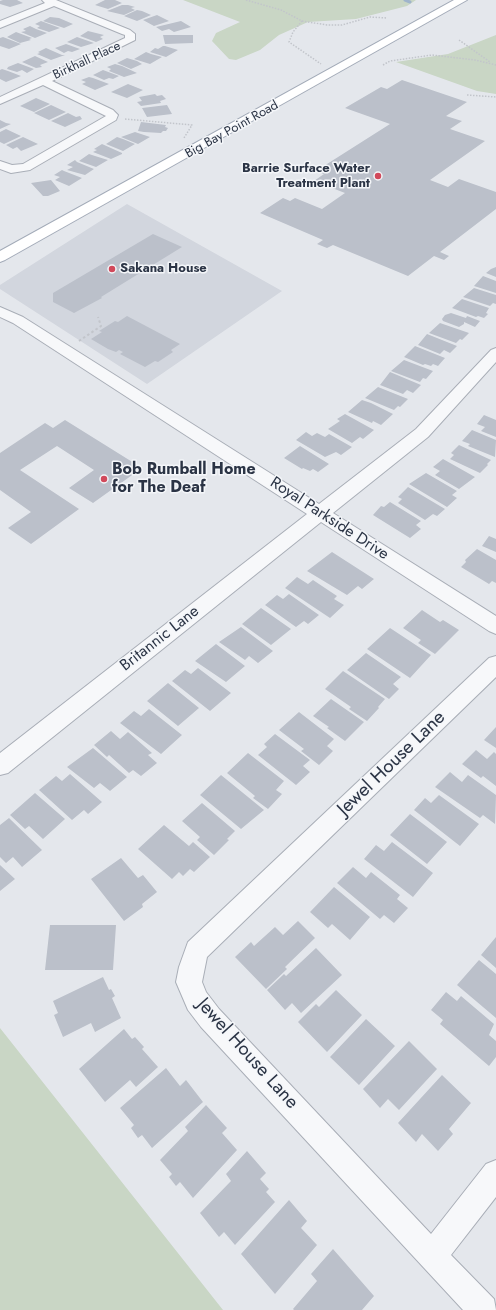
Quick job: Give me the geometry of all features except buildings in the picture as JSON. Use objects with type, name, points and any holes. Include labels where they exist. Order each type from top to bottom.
[{"type":"main road","name":"Big Bay Point Road","points":[[0,257],[79,215],[462,0]]},
{"type":"street","points":[[0,25],[50,2]]},
{"type":"street","name":"Birkhall Place","points":[[0,101],[126,43],[131,38],[126,32],[50,2]]},
{"type":"street","points":[[0,165],[13,169],[28,166],[112,118],[112,114],[109,112],[43,81]]},
{"type":"street","name":"Royal Parkside Drive","points":[[0,311],[18,320],[496,626]]},
{"type":"street","name":"Britannic Lane","points":[[0,766],[422,433],[496,353]]},
{"type":"street","name":"Jewel House Lane","points":[[483,1310],[210,1018],[197,1001],[189,982],[191,967],[197,950],[496,664]]},
{"type":"street","points":[[433,1255],[496,1174]]},
{"type":"path","points":[[246,0],[281,10],[302,21],[327,25],[342,25],[370,17],[387,18]]},
{"type":"path","points":[[302,21],[293,32],[289,42],[324,65]]},
{"type":"path","points":[[460,40],[490,63]]},
{"type":"path","points":[[383,65],[390,61],[432,55],[496,65]]},
{"type":"path","points":[[467,95],[496,97]]},
{"type":"path","points":[[123,119],[192,125],[181,142]]},
{"type":"path","points":[[79,341],[101,326],[98,317]]},
{"type":"shaded area","points":[[127,204],[282,291],[147,384],[0,289],[0,285]]},
{"type":"green space","points":[[183,0],[416,0],[407,6],[356,19],[308,22],[279,35],[260,50],[236,60],[229,59],[212,41],[216,33],[240,22]]},
{"type":"green space","points":[[496,35],[496,94],[477,91],[396,62],[448,54]]},
{"type":"green space","points":[[0,1028],[223,1310],[0,1310]]},
{"type":"waterway","points":[[405,0],[410,2]]},
{"type":"place","name":"Barrie Surface Water Treatment Plant","points":[[378,176]]},
{"type":"place","name":"Sakana House","points":[[112,269]]},
{"type":"place","name":"Bob Rumball Home for The Deaf","points":[[104,479]]}]
